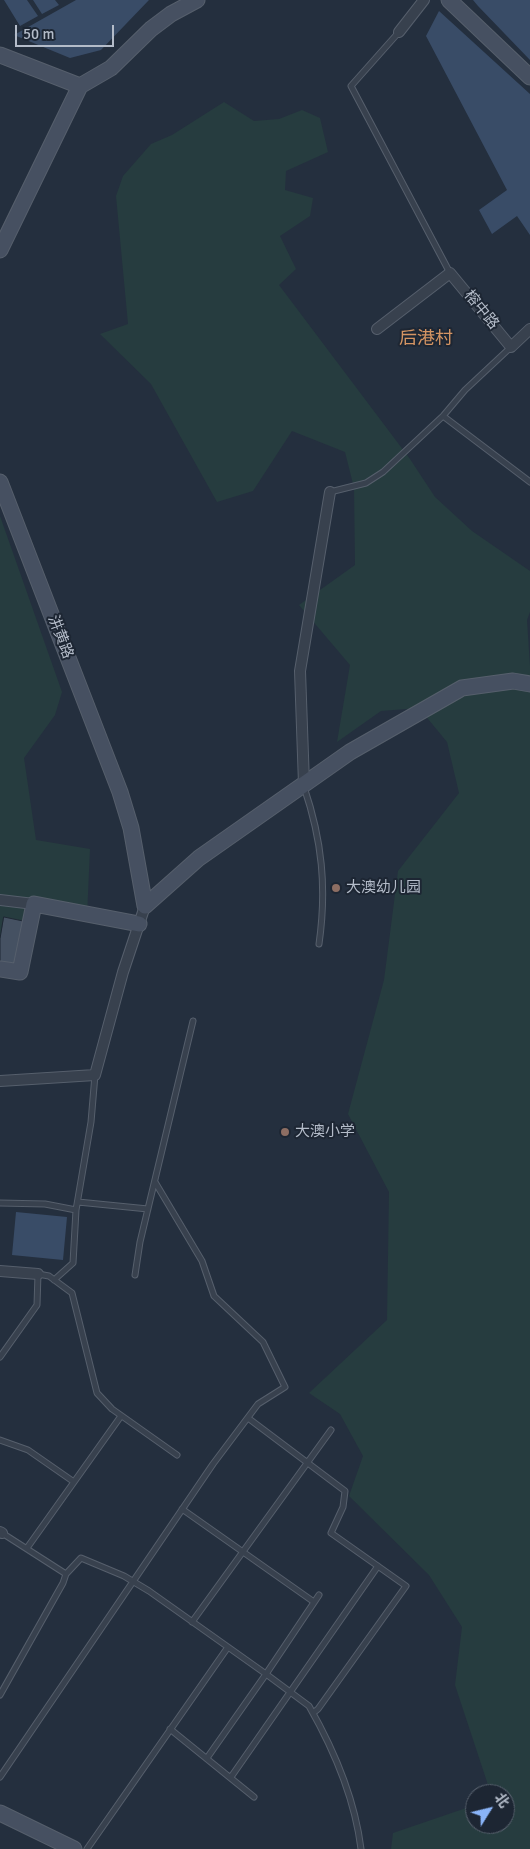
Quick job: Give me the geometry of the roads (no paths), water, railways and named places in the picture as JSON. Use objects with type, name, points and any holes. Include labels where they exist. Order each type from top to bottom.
[{"type":"main road","points":[[0,250],[80,86],[111,68],[151,28],[170,14],[197,0]]},
{"type":"main road","points":[[449,0],[530,76]]},
{"type":"main road","points":[[0,54],[80,86]]},
{"type":"main road","name":"汫黄路","points":[[0,482],[120,792],[131,828],[145,906]]},
{"type":"main road","points":[[145,906],[199,858],[350,752],[462,688],[513,681],[530,684]]},
{"type":"main road","points":[[0,969],[20,972],[34,904],[139,924]]},
{"type":"main road","points":[[0,1813],[74,1849]]},
{"type":"street","points":[[399,32],[424,0]]},
{"type":"street","points":[[377,329],[450,273]]},
{"type":"street","name":"榕中路","points":[[450,273],[511,347]]},
{"type":"street","points":[[511,347],[530,329]]},
{"type":"street","points":[[304,784],[300,671],[330,492]]},
{"type":"street","points":[[0,900],[34,904]]},
{"type":"street","points":[[0,1081],[95,1075],[122,972],[145,906]]},
{"type":"street","points":[[0,1271],[38,1274]]},
{"type":"lane","points":[[399,32],[351,86],[450,273]]},
{"type":"lane","points":[[330,492],[366,482],[383,472],[443,416],[466,390],[511,347]]},
{"type":"lane","points":[[443,416],[530,482]]},
{"type":"lane","points":[[304,784],[317,824],[324,892],[319,944]]},
{"type":"lane","points":[[135,1274],[148,1209],[193,1021]]},
{"type":"lane","points":[[54,1280],[73,1263],[76,1210],[91,1122],[95,1075]]},
{"type":"lane","points":[[0,1777],[132,1581],[258,1404],[284,1387],[263,1342],[214,1296],[202,1261],[155,1182]]},
{"type":"lane","points":[[78,1202],[148,1209]]},
{"type":"lane","points":[[0,1203],[45,1204],[76,1210]]},
{"type":"lane","points":[[0,1357],[38,1305],[38,1274],[54,1280],[72,1293],[97,1393],[121,1416],[177,1455]]},
{"type":"lane","points":[[27,1548],[121,1416]]},
{"type":"lane","points":[[248,1418],[345,1491],[343,1507],[332,1533],[406,1586],[318,1709],[313,1712]]},
{"type":"lane","points":[[192,1622],[331,1430]]},
{"type":"lane","points":[[0,1440],[28,1450],[74,1482]]},
{"type":"lane","points":[[182,1509],[314,1602]]},
{"type":"lane","points":[[1,1532],[66,1574]]},
{"type":"lane","points":[[0,1695],[63,1584],[66,1574],[81,1558],[132,1581],[309,1706],[325,1736],[345,1787],[361,1849]]},
{"type":"lane","points":[[230,1777],[378,1566]]},
{"type":"lane","points":[[207,1758],[319,1595]]},
{"type":"lane","points":[[87,1849],[228,1647]]},
{"type":"lane","points":[[170,1729],[254,1796]]},
{"type":"water","points":[[4,0],[27,0],[38,16],[20,26]]},
{"type":"water","points":[[33,0],[55,0],[59,5],[42,14]]},
{"type":"water","points":[[76,0],[149,0],[101,50],[70,58],[14,35]]},
{"type":"water","points":[[473,0],[530,0],[530,60],[478,6]]},
{"type":"water","points":[[439,11],[530,94],[530,235],[517,216],[492,234],[479,210],[507,190],[426,36]]},
{"type":"water","points":[[16,1212],[67,1217],[63,1260],[12,1255]]},
{"type":"place","name":"大澳幼儿园","points":[[336,888]]},
{"type":"place","name":"大澳小学","points":[[285,1132]]},
{"type":"district","name":"后港村","points":[[426,339]]}]
